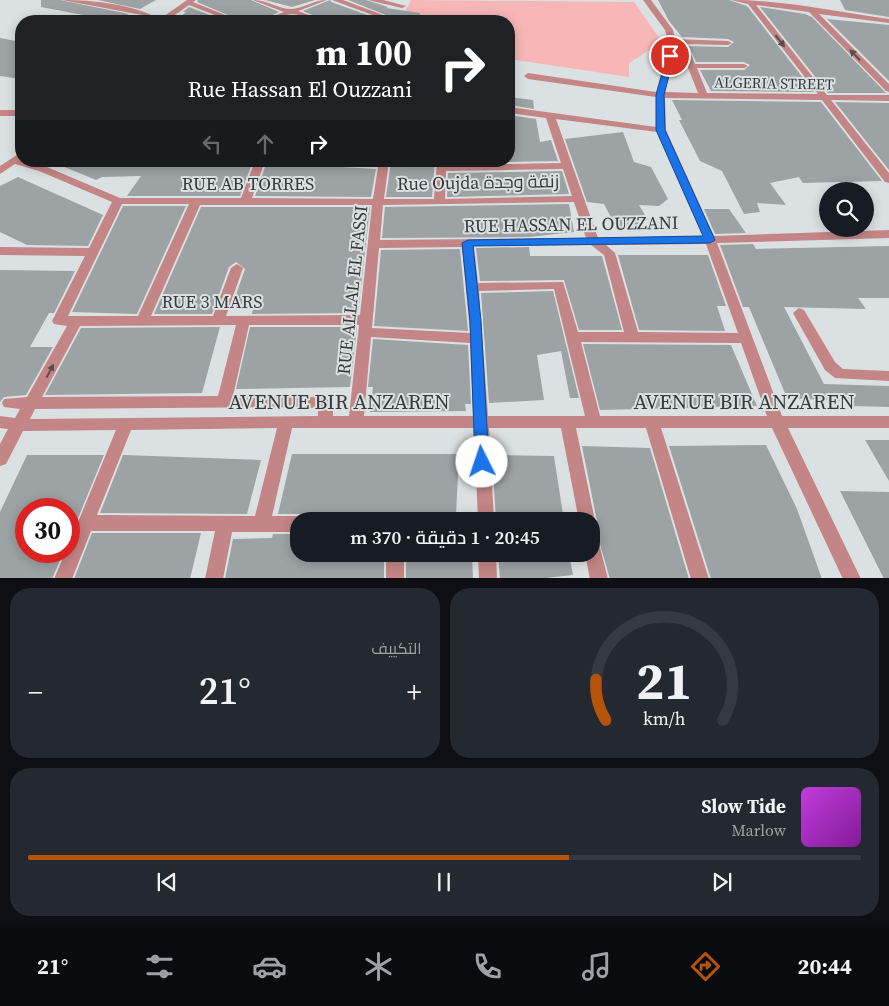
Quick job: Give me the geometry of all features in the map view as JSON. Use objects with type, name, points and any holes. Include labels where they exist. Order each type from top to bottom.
[{"type":"street","points":[[66,0],[148,15]]},
{"type":"street","points":[[257,0],[303,15]]},
{"type":"street","points":[[281,15],[323,0]]},
{"type":"street","points":[[336,0],[378,15]]},
{"type":"street","points":[[372,0],[402,6]]},
{"type":"street","points":[[647,0],[669,30],[673,46],[660,95],[661,130],[710,240],[777,422],[852,578]]},
{"type":"street","points":[[736,0],[889,21]]},
{"type":"street","points":[[792,0],[811,9],[889,89]]},
{"type":"street","points":[[171,15],[191,1],[222,15]]},
{"type":"street","points":[[750,2],[889,180]]},
{"type":"street","points":[[140,15],[144,13]]},
{"type":"street","points":[[672,42],[728,43]]},
{"type":"street","points":[[672,42],[687,54],[704,96]]},
{"type":"street","points":[[691,66],[744,66]]},
{"type":"street","name":"ALGERIA STREET","points":[[528,76],[660,95],[889,98]]},
{"type":"street","points":[[515,111],[661,130]]},
{"type":"street","points":[[0,113],[15,113]]},
{"type":"street","points":[[550,116],[594,241],[608,253],[632,336]]},
{"type":"street","points":[[0,171],[15,160]]},
{"type":"street","points":[[515,164],[567,166]]},
{"type":"street","points":[[0,251],[92,252],[118,201],[38,167]]},
{"type":"street","points":[[246,200],[258,167]]},
{"type":"street","name":"RUE ALLAL EL FASSI","points":[[356,422],[378,200],[383,167]]},
{"type":"street","points":[[439,202],[441,167]]},
{"type":"street","name":"Rue Oujda زنقة وجدة","points":[[378,200],[439,202],[578,198]]},
{"type":"street","name":"RUE AB TORRES","points":[[118,201],[378,200]]},
{"type":"street","points":[[142,321],[196,201]]},
{"type":"street","name":"RUE HASSAN EL OUZZANI","points":[[374,244],[710,240],[889,234]]},
{"type":"street","points":[[468,243],[477,338],[479,422],[485,512]]},
{"type":"street","name":"RUE 3 MARS","points":[[92,252],[58,321],[244,320],[366,326],[477,338]]},
{"type":"street","points":[[218,320],[237,268]]},
{"type":"street","points":[[473,287],[559,285],[594,422]]},
{"type":"street","points":[[799,313],[830,366],[840,374],[889,376]]},
{"type":"street","points":[[224,401],[244,320]]},
{"type":"street","points":[[0,459],[21,425],[76,321]]},
{"type":"street","points":[[573,337],[746,338]]},
{"type":"street","points":[[9,403],[299,401],[324,403],[326,409],[325,422]]},
{"type":"street","name":"AVENUE BIR ANZAREN","points":[[0,422],[21,425],[286,422],[889,422]]},
{"type":"street","points":[[262,524],[286,422]]},
{"type":"street","points":[[566,422],[585,512]]},
{"type":"street","points":[[652,422],[700,578]]},
{"type":"street","points":[[64,578],[126,424]]},
{"type":"street","points":[[86,523],[290,524]]},
{"type":"street","points":[[214,578],[225,523]]},
{"type":"street","points":[[395,562],[395,578]]},
{"type":"street","points":[[487,562],[488,578]]},
{"type":"street","points":[[595,562],[599,578]]},
{"type":"shaded area","points":[[411,0],[634,2],[662,42],[629,63],[629,77],[515,60],[515,15],[403,15]]},
{"type":"building","points":[[41,0],[60,0],[129,14],[83,15],[41,7]]},
{"type":"building","points":[[98,0],[156,0],[140,9]]},
{"type":"building","points":[[198,0],[251,0],[279,12],[272,15],[228,15],[197,2]]},
{"type":"building","points":[[265,0],[315,0],[292,7]]},
{"type":"building","points":[[330,0],[367,15],[312,15],[303,11]]},
{"type":"building","points":[[348,0],[366,0],[388,7],[386,8],[420,13],[420,15],[386,15]]},
{"type":"building","points":[[658,0],[729,0],[747,6],[814,92],[711,91],[700,70],[744,70],[750,65],[744,62],[696,62],[689,46],[728,47],[734,42],[728,39],[682,37],[669,21]]},
{"type":"building","points":[[840,0],[889,0],[889,17],[845,10]]},
{"type":"building","points":[[189,7],[210,15],[183,15],[186,12],[183,12]]},
{"type":"building","points":[[760,7],[805,14],[812,17],[886,93],[828,93]]},
{"type":"building","points":[[827,19],[889,25],[889,81]]},
{"type":"building","points":[[0,38],[15,41],[15,78],[0,76]]},
{"type":"building","points":[[515,98],[533,100],[534,109],[515,106]]},
{"type":"building","points":[[672,100],[821,102],[882,181],[803,183],[799,177],[770,183],[786,205],[757,203],[760,212],[744,214],[722,171],[700,161],[679,120],[682,120]]},
{"type":"building","points":[[835,102],[889,103],[889,170]]},
{"type":"building","points":[[515,116],[536,119],[540,142],[551,140],[558,161],[515,162]]},
{"type":"building","points":[[623,132],[634,162],[651,167],[668,199],[659,206],[639,205],[648,220],[640,221],[643,227],[617,229],[604,204],[587,202],[565,139]]},
{"type":"building","points":[[65,167],[251,167],[240,196],[127,196],[141,176],[102,177],[96,180]]},
{"type":"building","points":[[265,167],[376,169],[371,197],[255,196]]},
{"type":"building","points":[[390,167],[434,167],[432,197],[386,197]]},
{"type":"building","points":[[562,171],[569,194],[447,197],[448,173]]},
{"type":"building","points":[[18,177],[103,215],[88,246],[27,245],[0,232],[0,186]]},
{"type":"building","points":[[569,204],[574,232],[529,237],[382,238],[385,207]]},
{"type":"building","points":[[123,206],[186,206],[137,314],[72,312]]},
{"type":"building","points":[[201,207],[370,207],[358,313],[252,314],[253,308],[231,309],[245,269],[236,262],[229,267],[212,314],[154,314]]},
{"type":"building","points":[[704,209],[729,209],[746,233],[715,234]]},
{"type":"building","points":[[753,244],[756,249],[889,246],[889,298],[858,298],[866,309],[784,307],[824,384],[889,386],[889,407],[848,406],[844,401],[787,398],[749,307],[743,307],[720,245]]},
{"type":"building","points":[[529,247],[530,256],[602,256],[622,330],[579,330],[564,280],[480,281],[476,248]]},
{"type":"building","points":[[460,249],[468,331],[374,326],[381,250]]},
{"type":"building","points":[[618,255],[708,255],[726,306],[717,306],[725,331],[639,330]]},
{"type":"building","points":[[0,270],[75,271],[54,313],[49,313],[30,347],[53,347],[26,395],[4,397],[0,402]]},
{"type":"building","points":[[553,291],[579,398],[570,398],[561,351],[537,355],[544,400],[489,403],[481,293]]},
{"type":"building","points":[[220,327],[202,393],[45,395],[81,328]]},
{"type":"building","points":[[250,327],[357,327],[350,387],[236,389]]},
{"type":"building","points":[[373,339],[468,345],[471,404],[465,404],[466,411],[370,412],[373,387],[368,387]]},
{"type":"building","points":[[583,344],[731,345],[757,406],[600,410]]},
{"type":"building","points":[[865,440],[889,440],[889,481]]},
{"type":"building","points":[[766,445],[797,509],[822,578],[711,578],[669,446]]},
{"type":"building","points":[[582,446],[650,448],[689,578],[610,578],[600,544],[600,512],[595,512]]},
{"type":"building","points":[[292,454],[459,454],[456,512],[290,512],[290,514],[278,514]]},
{"type":"building","points":[[27,455],[104,455],[80,513],[80,498],[15,498],[15,563],[59,563],[52,578],[0,578],[0,512]]},
{"type":"building","points":[[123,455],[261,460],[247,514],[100,513]]},
{"type":"building","points":[[492,455],[554,456],[563,512],[495,512]]},
{"type":"building","points":[[840,491],[889,492],[889,578],[884,578]]},
{"type":"building","points":[[92,533],[201,533],[190,578],[74,578]]},
{"type":"building","points":[[273,534],[290,534],[290,562],[384,562],[384,578],[225,578],[233,539],[272,538]]},
{"type":"building","points":[[406,562],[472,562],[473,578],[406,578]]},
{"type":"building","points":[[499,562],[571,562],[573,575],[546,578],[500,578]]},
{"type":"route","points":[[482,462],[476,321],[468,243],[710,240],[661,130],[660,95],[670,56]]}]
